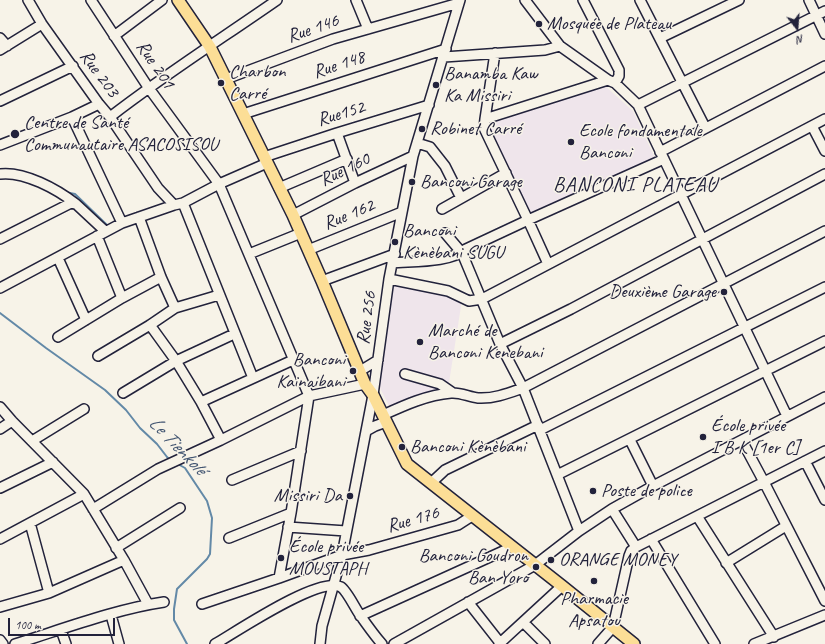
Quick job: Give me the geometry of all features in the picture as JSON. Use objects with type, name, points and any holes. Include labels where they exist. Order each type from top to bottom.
[{"type":"main road","points":[[178,0],[210,47],[226,79],[293,215],[365,384],[373,395],[407,464],[634,644]]},
{"type":"street","name":"Rue 203","points":[[28,0],[42,24],[99,104],[110,117],[158,188],[178,204]]},
{"type":"street","name":"Rue 201","points":[[91,0],[148,88],[219,184],[309,396]]},
{"type":"street","points":[[114,36],[162,0]]},
{"type":"street","points":[[110,117],[148,88],[277,0]]},
{"type":"street","points":[[356,0],[368,29]]},
{"type":"street","points":[[525,0],[560,46],[612,81],[638,106],[787,416]]},
{"type":"street","points":[[485,119],[612,81],[619,76],[619,70],[583,0]]},
{"type":"street","points":[[640,0],[705,127]]},
{"type":"street","points":[[660,38],[739,0]]},
{"type":"street","points":[[809,0],[825,34]]},
{"type":"street","name":"Rue 146","points":[[226,79],[333,39],[459,2]]},
{"type":"street","name":"Rue 256","points":[[320,644],[322,626],[342,555],[373,395],[389,279],[413,156],[459,2]]},
{"type":"street","points":[[638,106],[825,11]]},
{"type":"street","points":[[0,38],[3,48],[42,24]]},
{"type":"street","name":"Rue 148","points":[[243,114],[445,53],[495,53],[545,50],[560,46]]},
{"type":"street","points":[[495,53],[484,128],[548,264]]},
{"type":"street","points":[[0,101],[73,66]]},
{"type":"street","points":[[392,263],[440,259],[462,253],[662,156],[705,127],[825,66]]},
{"type":"street","points":[[0,145],[99,104]]},
{"type":"street","name":"Rue152","points":[[0,288],[122,223],[178,204],[265,160],[337,133],[429,105]]},
{"type":"street","points":[[72,116],[122,223]]},
{"type":"street","points":[[389,279],[448,291],[469,301],[482,299],[825,119]]},
{"type":"street","points":[[812,126],[825,151]]},
{"type":"street","points":[[337,133],[355,183]]},
{"type":"street","points":[[417,142],[430,147],[445,166],[461,198]]},
{"type":"street","name":"Rue 160","points":[[293,215],[355,183],[413,156]]},
{"type":"street","points":[[279,188],[347,159]]},
{"type":"street","points":[[0,174],[9,173],[40,183],[64,194],[76,204],[101,234],[122,298]]},
{"type":"street","points":[[442,209],[506,173]]},
{"type":"street","points":[[500,344],[571,309],[825,174]]},
{"type":"street","points":[[0,239],[67,204],[76,204]]},
{"type":"street","points":[[178,204],[219,295],[253,378]]},
{"type":"street","name":"Rue 162","points":[[308,250],[402,212]]},
{"type":"street","points":[[139,217],[161,277],[175,308]]},
{"type":"street","points":[[405,374],[440,384],[453,392],[477,398],[489,399],[524,388],[825,231]]},
{"type":"street","points":[[249,254],[301,233]]},
{"type":"street","points":[[446,233],[462,253],[500,344],[524,388],[579,531]]},
{"type":"street","points":[[322,281],[394,254]]},
{"type":"street","points":[[58,258],[86,320]]},
{"type":"street","points":[[58,337],[122,298],[161,277]]},
{"type":"street","points":[[432,483],[445,470],[539,428],[825,287]]},
{"type":"street","points":[[98,356],[150,325],[175,308],[219,295]]},
{"type":"street","points":[[150,325],[176,361],[201,402],[221,440]]},
{"type":"street","points":[[123,393],[176,361],[234,334]]},
{"type":"street","points":[[557,475],[630,440],[825,341]]},
{"type":"street","points":[[201,402],[293,360]]},
{"type":"street","points":[[360,371],[378,360]]},
{"type":"street","points":[[93,509],[158,469],[221,440],[309,396],[365,384]]},
{"type":"street","points":[[366,431],[406,404],[428,397],[453,392]]},
{"type":"street","points":[[279,578],[309,396]]},
{"type":"street","points":[[394,644],[535,565],[579,531],[653,486],[825,397]]},
{"type":"street","points":[[0,407],[84,494],[124,560],[148,604]]},
{"type":"street","points":[[32,441],[84,409]]},
{"type":"street","points":[[0,429],[12,421]]},
{"type":"street","points":[[630,440],[653,486]]},
{"type":"street","points":[[742,441],[825,601]]},
{"type":"street","points":[[232,480],[300,451]]},
{"type":"street","points":[[598,644],[613,627],[631,551],[651,539],[825,451]]},
{"type":"street","points":[[805,461],[825,500]]},
{"type":"street","points":[[0,488],[53,462]]},
{"type":"street","points":[[0,539],[84,494]]},
{"type":"street","points":[[116,548],[180,508]]},
{"type":"street","points":[[612,510],[636,547]]},
{"type":"street","points":[[229,538],[290,513]]},
{"type":"street","name":"Rue 176","points":[[202,604],[342,555],[369,550],[458,525],[472,516]]},
{"type":"street","points":[[697,516],[774,637]]},
{"type":"street","points":[[30,523],[49,593]]},
{"type":"street","points":[[726,563],[786,526]]},
{"type":"street","points":[[288,527],[346,531]]},
{"type":"street","points":[[651,539],[715,644]]},
{"type":"street","points":[[360,616],[512,548]]},
{"type":"street","points":[[0,607],[49,593],[124,560]]},
{"type":"street","points":[[215,644],[270,611],[307,592],[325,586],[334,585],[342,588],[360,616],[382,644]]},
{"type":"street","points":[[468,602],[500,644],[562,586]]},
{"type":"street","points":[[15,644],[148,604],[164,602]]},
{"type":"street","points":[[111,615],[119,644]]},
{"type":"street","points":[[754,644],[825,615]]},
{"type":"street","points":[[523,622],[546,644]]},
{"type":"street","points":[[61,630],[66,644]]},
{"type":"street","points":[[0,640],[3,644]]},
{"type":"shaded area","name":"Ecole fondamentale Banconi","points":[[605,86],[633,111],[655,158],[530,217],[486,125]]},
{"type":"shaded area","name":"Marché de Banconi Kenebani","points":[[393,285],[462,300],[448,389],[394,416],[378,384]]},
{"type":"waterway","points":[[65,192],[75,194],[107,225]]},
{"type":"waterway","name":"Le Tienkolé","points":[[0,313],[105,390],[126,410],[140,428],[157,444],[170,460]]},
{"type":"waterway","name":"Le Tienkolé","points":[[176,463],[185,468],[207,501],[212,518],[210,554],[207,559],[177,589],[174,620],[187,644]]},
{"type":"place","name":"Mosquée de Plateau","points":[[539,24]]},
{"type":"place","name":"Charbon Carré","points":[[221,83]]},
{"type":"place","name":"Banamba Kaw Ka Missiri","points":[[436,85]]},
{"type":"place","name":"Robinet Carré","points":[[422,129]]},
{"type":"place","name":"Centre de Santé Communautaire ASACOSISOU","points":[[15,134]]},
{"type":"place","name":"Ecole fondamentale Banconi","points":[[571,142]]},
{"type":"place","name":"Banconi Garage","points":[[412,182]]},
{"type":"place","name":"Banconi Kènèbani SUGU","points":[[395,242]]},
{"type":"place","name":"Deuxième Garage","points":[[724,292]]},
{"type":"place","name":"Marché de Banconi Kenebani","points":[[420,342]]},
{"type":"place","name":"Banconi Kainaibani","points":[[353,371]]},
{"type":"place","name":"École privée I B K [1er C]","points":[[703,437]]},
{"type":"place","name":"Banconi Kènèbani","points":[[402,447]]},
{"type":"place","name":"Poste de police","points":[[593,491]]},
{"type":"place","name":"Missiri Da","points":[[350,496]]},
{"type":"place","name":"École privée MOUSTAPH","points":[[281,558]]},
{"type":"place","name":"ORANGE MONEY","points":[[551,560]]},
{"type":"place","name":"Banconi Goudron Ban Yoro","points":[[536,567]]},
{"type":"place","name":"Pharmacie Apsatou","points":[[594,581]]},
{"type":"district","name":"BANCONI PLATEAU","points":[[635,185]]}]
